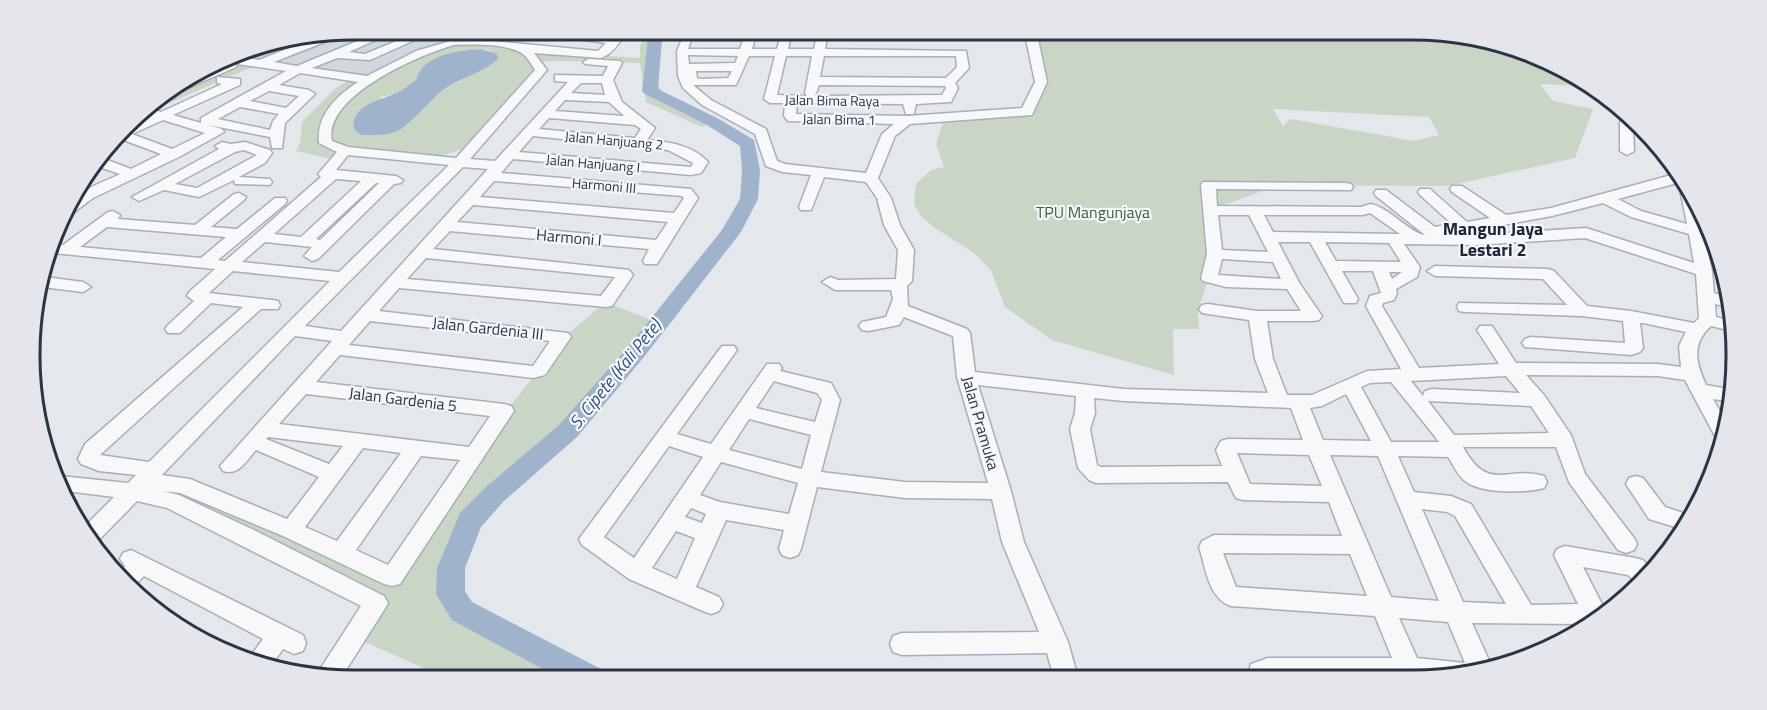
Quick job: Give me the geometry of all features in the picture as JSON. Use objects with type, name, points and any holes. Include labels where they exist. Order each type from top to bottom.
[{"type":"street","points":[[268,87],[309,94],[277,125],[277,140],[206,123],[297,70],[369,40]]},
{"type":"street","points":[[336,54],[366,58],[408,40]]},
{"type":"street","points":[[456,40],[397,64],[368,80],[347,96],[332,112],[324,129],[326,143],[345,151],[500,165]]},
{"type":"street","points":[[94,531],[295,325],[459,162],[539,75],[541,70],[527,52],[482,40]]},
{"type":"street","points":[[607,40],[615,41]]},
{"type":"street","points":[[686,40],[683,43],[681,54],[683,77],[691,90],[760,132],[774,165],[871,178]]},
{"type":"street","points":[[693,40],[690,52],[690,80],[717,84],[732,82],[749,40]]},
{"type":"street","name":"Jalan Bima Raya","points":[[784,40],[770,99],[810,99],[909,113]]},
{"type":"street","points":[[810,99],[821,40]]},
{"type":"street","points":[[909,113],[1028,112],[1041,81],[1032,40]]},
{"type":"street","points":[[515,48],[596,55],[602,54],[615,41]]},
{"type":"street","points":[[261,63],[312,43]]},
{"type":"street","points":[[293,47],[300,48]]},
{"type":"street","points":[[690,52],[819,52],[854,67],[926,67],[949,82],[952,88],[947,99],[909,113],[889,134],[871,178]]},
{"type":"street","points":[[813,81],[854,67],[926,67],[959,52],[963,54],[963,68],[949,82]]},
{"type":"street","points":[[243,61],[368,80]]},
{"type":"street","points":[[536,62],[616,63],[607,80],[614,101],[604,118]]},
{"type":"street","points":[[560,78],[607,80]]},
{"type":"street","points":[[230,466],[578,78]]},
{"type":"street","points":[[142,125],[242,83],[221,80]]},
{"type":"street","points":[[563,96],[614,101],[649,130],[639,142]]},
{"type":"street","name":"Jalan Bima 1","points":[[791,99],[790,116],[793,118],[909,113]]},
{"type":"street","points":[[238,104],[288,112]]},
{"type":"street","points":[[87,191],[133,174],[217,132],[154,114]]},
{"type":"street","points":[[546,114],[640,121]]},
{"type":"street","points":[[1626,126],[1627,150]]},
{"type":"street","name":"Jalan Hanjuang 2","points":[[530,132],[671,146],[700,160],[696,170],[677,170]]},
{"type":"street","points":[[129,137],[174,154]]},
{"type":"street","points":[[203,140],[231,148]]},
{"type":"street","points":[[139,197],[231,148],[245,146],[265,153],[240,181]]},
{"type":"street","points":[[428,159],[472,147]]},
{"type":"street","points":[[262,237],[308,249],[324,244],[395,180],[324,172],[345,151]]},
{"type":"street","points":[[162,185],[196,193],[255,163]]},
{"type":"street","points":[[105,164],[133,174]]},
{"type":"street","name":"Jalan Hanjuang I","points":[[500,165],[677,170]]},
{"type":"street","name":"Harmoni III","points":[[500,165],[686,192],[691,198],[678,218]]},
{"type":"street","points":[[806,207],[819,172]]},
{"type":"street","points":[[333,174],[195,296],[265,304],[92,449],[88,455],[88,459],[144,481],[172,501],[250,537],[376,603],[333,669]]},
{"type":"street","points":[[308,249],[373,178]]},
{"type":"street","points":[[830,282],[835,285],[899,285],[904,281],[906,250],[892,225],[884,198],[871,178]]},
{"type":"street","points":[[1403,237],[1506,221],[1673,179]]},
{"type":"street","points":[[215,184],[240,181],[265,182]]},
{"type":"street","points":[[1292,284],[1226,282],[1209,278],[1215,254],[1208,185],[1346,187]]},
{"type":"street","points":[[1279,185],[1293,210]]},
{"type":"street","points":[[1457,189],[1506,221]]},
{"type":"street","points":[[1381,192],[1431,232]]},
{"type":"street","points":[[1425,192],[1476,240]]},
{"type":"street","points":[[197,231],[239,197]]},
{"type":"street","points":[[1605,198],[1636,214],[1695,231]]},
{"type":"street","points":[[469,200],[678,218],[652,255],[651,261]]},
{"type":"street","points":[[206,262],[280,201]]},
{"type":"street","points":[[1210,210],[1363,211],[1375,208],[1403,237],[1412,267],[1405,280],[1388,286]]},
{"type":"street","points":[[1208,309],[1257,316],[1313,316],[1276,256],[1254,210]]},
{"type":"street","points":[[1363,211],[1376,237]]},
{"type":"street","points":[[1691,211],[1707,296],[1702,325],[1688,347],[1697,383],[1718,424]]},
{"type":"street","points":[[60,250],[105,222],[240,234]]},
{"type":"street","name":"Harmoni I","points":[[446,226],[660,245]]},
{"type":"street","points":[[1267,237],[1403,237],[1476,240],[1590,233],[1704,271]]},
{"type":"street","points":[[1315,238],[1350,299]]},
{"type":"street","points":[[60,250],[206,262],[343,277]]},
{"type":"street","points":[[394,283],[606,302],[625,275],[422,253]]},
{"type":"street","points":[[1215,254],[1276,256]]},
{"type":"street","points":[[1331,266],[1412,267]]},
{"type":"street","points":[[1379,266],[1388,286],[1388,296],[1376,300],[1374,306],[1405,376],[1457,445],[1471,475],[1477,478],[1513,483],[1537,482]]},
{"type":"street","points":[[1435,271],[1548,274],[1582,311]]},
{"type":"street","points":[[49,283],[83,287]]},
{"type":"street","points":[[868,326],[892,321],[901,299],[899,285]]},
{"type":"street","points":[[1707,296],[1721,300]]},
{"type":"street","points":[[174,328],[207,298]]},
{"type":"street","points":[[1626,544],[1576,477],[1564,440],[1537,400],[1512,371],[1485,327],[1469,307],[1582,311],[1725,326]]},
{"type":"street","name":"Jalan Pramuka","points":[[898,309],[960,332],[966,377],[1001,491],[1013,542],[1056,642],[1064,670]]},
{"type":"street","points":[[1257,316],[1264,358],[1317,447],[1410,670]]},
{"type":"street","points":[[1532,344],[1631,349],[1634,348],[1631,316]]},
{"type":"street","points":[[295,325],[351,332]]},
{"type":"street","name":"Jalan Gardenia III","points":[[351,332],[560,335],[562,340],[539,371],[533,372],[351,332]]},
{"type":"street","points":[[711,604],[637,572],[590,538],[728,350]]},
{"type":"street","points":[[966,377],[1085,392],[1289,402],[1323,398],[1367,377],[1547,368],[1647,370],[1697,383],[1724,394]]},
{"type":"street","points":[[637,572],[771,371],[824,388],[831,400],[790,549]]},
{"type":"street","points":[[1351,385],[1385,449],[1477,662]]},
{"type":"street","name":"Jalan Gardenia 5","points":[[301,387],[505,412],[476,455]]},
{"type":"street","points":[[1085,392],[1085,413],[1080,429],[1088,468],[1092,474],[1235,474]]},
{"type":"street","points":[[1432,396],[1537,400]]},
{"type":"street","points":[[743,411],[822,431]]},
{"type":"street","points":[[69,486],[144,481],[183,485],[291,530],[392,577],[476,455],[357,442],[258,435]]},
{"type":"street","points":[[258,435],[333,474]]},
{"type":"street","points":[[664,437],[809,478],[889,489],[946,493],[1001,491]]},
{"type":"street","points":[[1336,494],[1243,492],[1226,450],[1228,446],[1385,449],[1564,440]]},
{"type":"street","points":[[291,530],[357,442]]},
{"type":"street","points":[[341,553],[416,448]]},
{"type":"street","points":[[1636,484],[1657,513],[1679,520]]},
{"type":"street","points":[[685,498],[719,510],[797,524]]},
{"type":"street","points":[[1406,499],[1451,504],[1463,510],[1525,615]]},
{"type":"street","points":[[683,591],[719,510]]},
{"type":"street","points":[[670,521],[708,534]]},
{"type":"street","points":[[1358,545],[1214,544],[1210,547],[1224,590],[1232,596],[1525,615],[1569,623]]},
{"type":"street","points":[[1595,611],[1565,555],[1635,567],[1639,572]]},
{"type":"street","points":[[133,567],[286,640],[266,657]]},
{"type":"street","points":[[902,644],[1056,642]]},
{"type":"street","points":[[1265,670],[1304,670]]},
{"type":"shaded area","points":[[451,40],[368,80],[243,61],[274,51],[300,48],[312,43],[334,41]]},
{"type":"green space","points":[[643,40],[664,40],[658,53],[657,84],[665,94],[720,120],[702,127],[646,102],[640,63],[537,62],[541,70],[473,147],[428,159],[345,151],[336,160],[296,151],[300,143],[302,122],[336,88],[353,78],[368,80],[424,52],[465,42],[640,58],[640,46]],"holes":[[[480,49],[491,51],[475,72],[445,89],[420,110],[408,124],[380,97],[395,94],[416,80],[420,71],[434,59],[462,51]]]},
{"type":"green space","name":"TPU Mangunjaya","points":[[1035,40],[1433,41],[1493,51],[1532,64],[1573,86],[1540,84],[1553,101],[1593,109],[1575,158],[1448,186],[1279,185],[1210,210],[1209,278],[1198,309],[1199,329],[1173,329],[1174,375],[1052,340],[1005,307],[991,270],[974,253],[935,228],[921,216],[914,204],[916,184],[931,170],[944,167],[936,144],[945,116],[1029,111],[1041,82],[1033,48]],"holes":[[[1273,109],[1429,117],[1439,135],[1414,141],[1291,119],[1283,126]]]},
{"type":"green space","points":[[244,61],[261,63],[163,106],[198,83],[235,64]]},
{"type":"green space","points":[[606,302],[659,323],[568,431],[505,485],[470,520],[451,568],[450,594],[462,611],[577,670],[428,670],[354,637],[375,603],[172,501],[145,481],[183,485],[392,576],[505,413],[564,337]]},
{"type":"water","points":[[480,49],[497,54],[498,59],[446,88],[402,128],[388,134],[375,135],[361,135],[354,129],[354,121],[361,109],[406,87],[416,80],[420,71],[433,59],[451,53]]},
{"type":"waterway","name":"S. Cipete (Kali Pete)","points":[[573,670],[462,611],[450,594],[451,568],[470,521],[495,494],[568,431],[636,352],[731,232],[749,199],[751,170],[748,144],[713,122],[650,91],[655,40]]},
{"type":"district","name":"Mangun Jaya Lestari 2","points":[[1493,238]]}]
